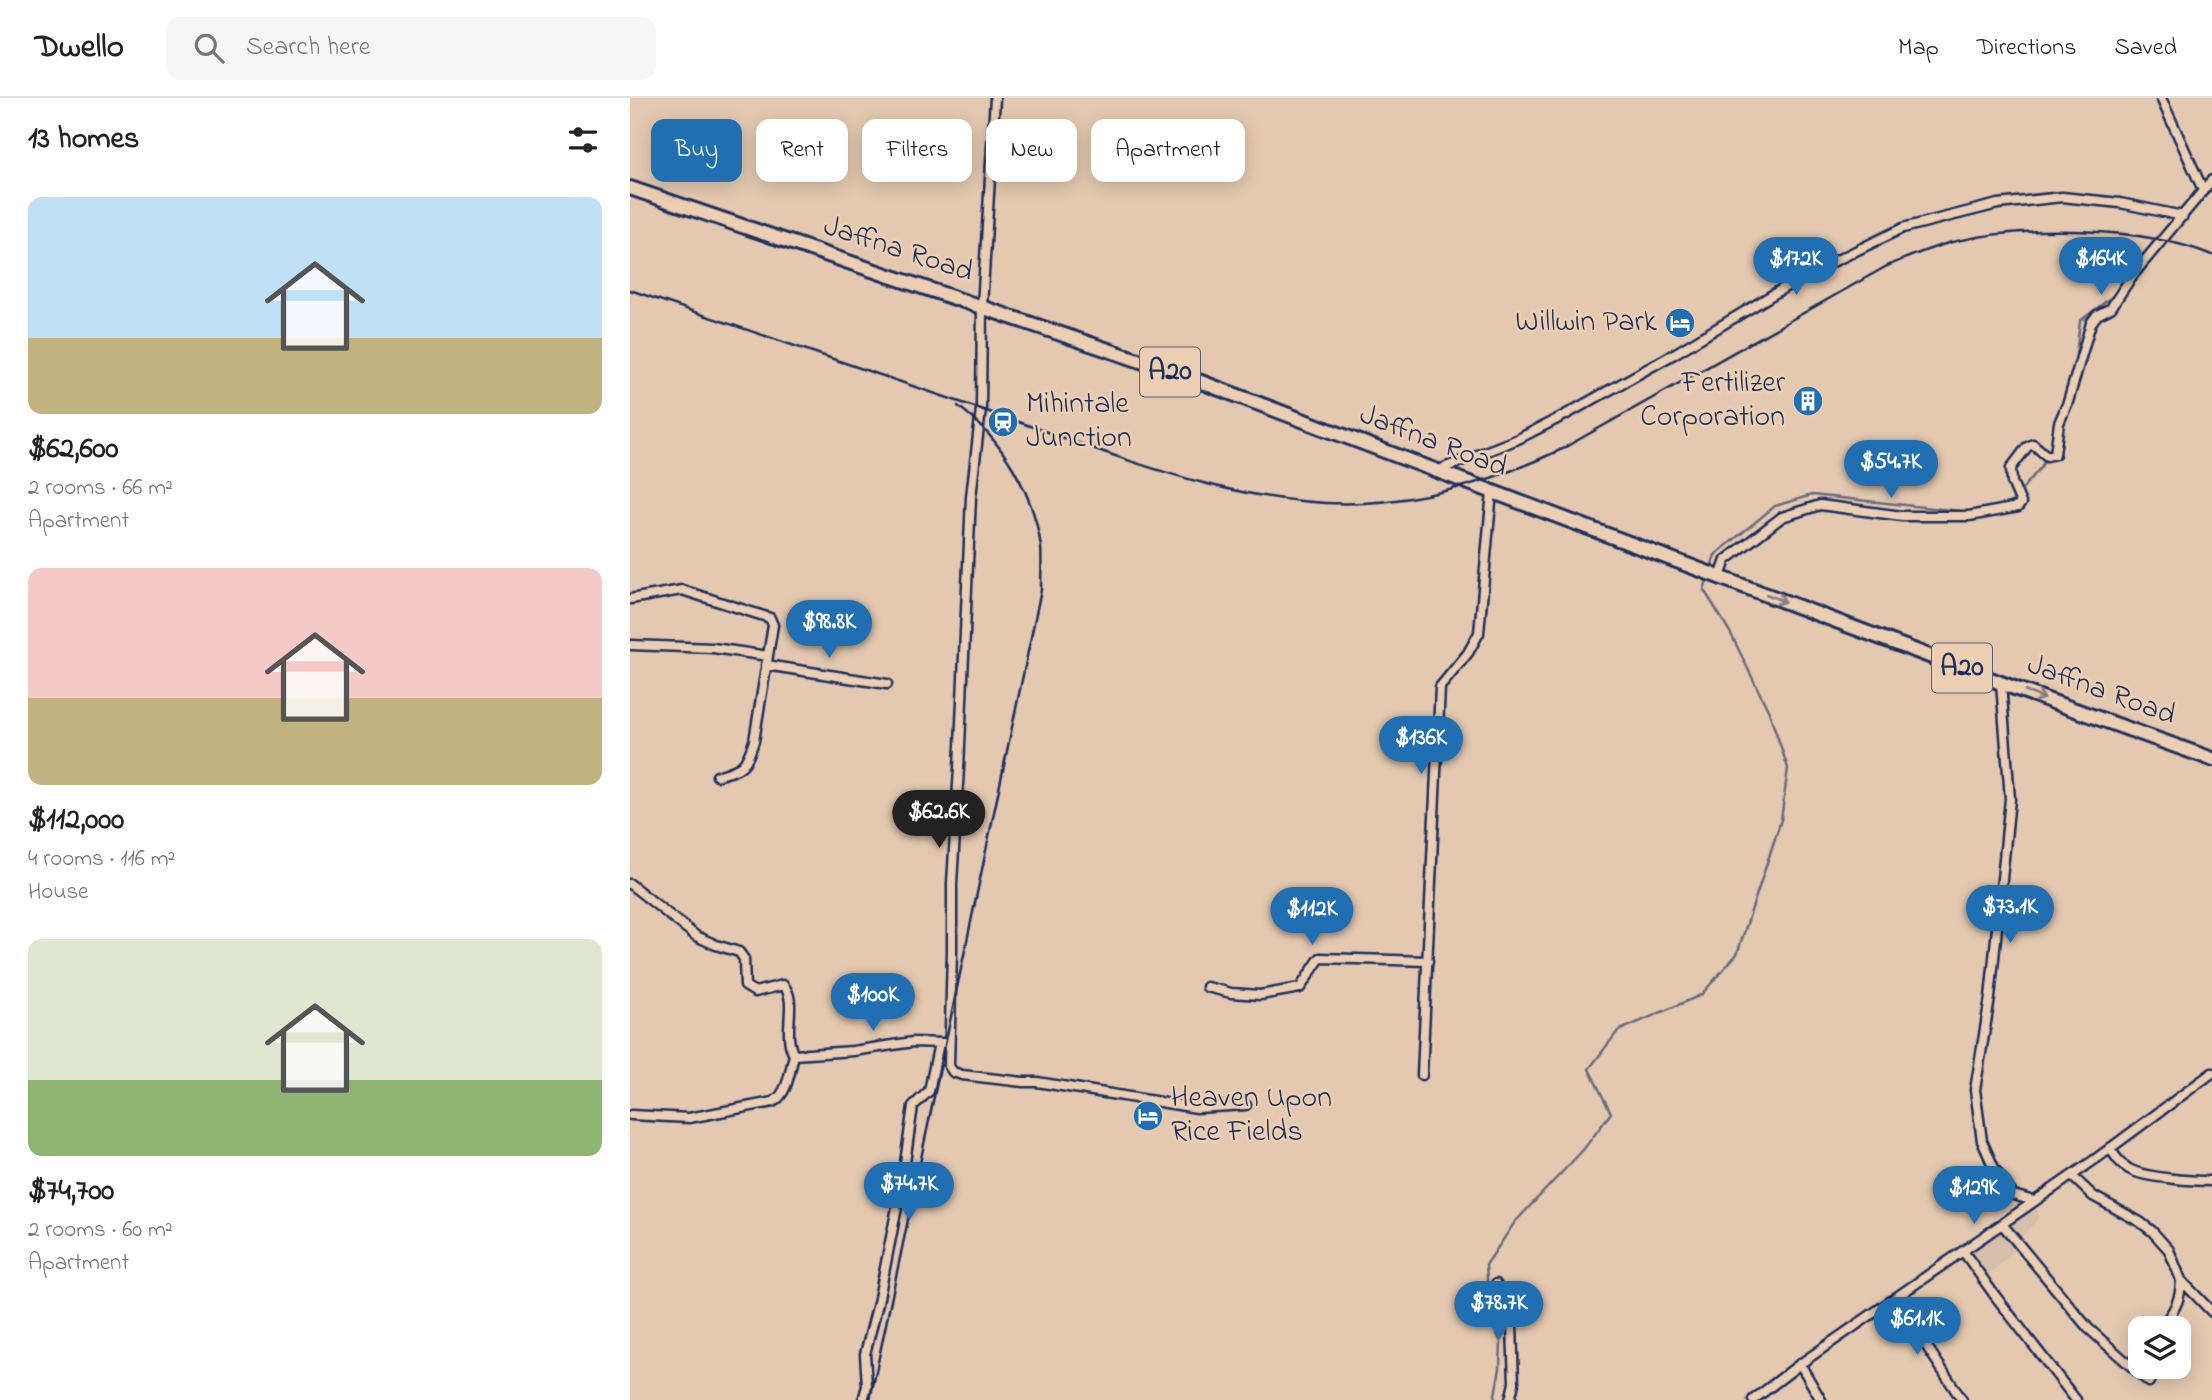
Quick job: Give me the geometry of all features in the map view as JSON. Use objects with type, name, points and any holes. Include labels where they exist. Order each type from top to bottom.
[{"type":"highway","name":"Jaffna Road","points":[[630,188],[982,306],[1137,362],[1185,376],[2212,760]]},
{"type":"street","points":[[995,98],[982,306],[981,409],[971,497],[951,883],[953,942],[949,1066],[958,1074],[1037,1082],[1198,1108],[1247,1105]]},
{"type":"street","points":[[2161,98],[2203,190]]},
{"type":"street","points":[[1712,574],[1782,517],[1821,505],[1902,516],[1969,516],[2018,507],[2021,503],[2012,482],[2011,468],[2027,447],[2033,444],[2045,454],[2055,454],[2059,423],[2068,402],[2091,323],[2097,315],[2112,308],[2132,276],[2212,180]]},
{"type":"street","points":[[1436,471],[1518,439],[1565,415],[1674,354],[1802,277],[1903,228],[1998,204],[2062,197],[2120,203],[2183,216]]},
{"type":"street","points":[[1422,1075],[1440,687],[1468,653],[1479,633],[1492,492]]},
{"type":"street","points":[[630,599],[682,590],[770,618],[773,625],[749,757],[741,768],[717,776]]},
{"type":"street","points":[[630,645],[713,648],[887,684]]},
{"type":"street","points":[[2001,683],[2010,799],[1990,998],[1975,1090],[1982,1142],[1994,1168],[2013,1195],[2034,1202]]},
{"type":"street","points":[[630,884],[696,936],[744,958],[745,986],[755,992],[783,985],[788,990],[789,1045],[794,1055],[785,1088],[780,1098],[773,1102],[689,1118],[631,1115]]},
{"type":"street","points":[[1207,987],[1231,993],[1261,995],[1300,988],[1320,958],[1428,961]]},
{"type":"street","points":[[794,1055],[853,1051],[913,1042],[949,1044]]},
{"type":"street","points":[[863,1400],[867,1386],[865,1354],[904,1177],[913,1106],[929,1091],[939,1043]]},
{"type":"street","points":[[1753,1400],[1895,1297],[2110,1149],[2212,1073]]},
{"type":"street","points":[[2110,1149],[2118,1160],[2131,1170],[2190,1181],[2212,1181]]},
{"type":"street","points":[[2071,1176],[2092,1196],[2152,1231],[2169,1250],[2181,1280],[2181,1291],[2175,1310],[2170,1316]]},
{"type":"street","points":[[2002,1224],[2088,1328],[2149,1382]]},
{"type":"street","points":[[1963,1251],[2076,1400]]},
{"type":"street","points":[[2181,1280],[2212,1312]]},
{"type":"street","points":[[1496,1284],[1512,1326],[1514,1383],[1510,1400]]},
{"type":"street","points":[[1895,1297],[1962,1400]]},
{"type":"street","points":[[1800,1364],[1821,1400]]},
{"type":"shaded area","points":[[2034,1201],[2039,1216],[2036,1222],[2016,1243],[2008,1257],[1984,1279],[1963,1251]]},
{"type":"waterway","points":[[2075,363],[2080,321],[2114,295]]},
{"type":"waterway","points":[[2022,489],[2045,459]]},
{"type":"waterway","points":[[1710,570],[1715,555],[1775,506],[1812,495],[1970,512],[2009,505],[2013,500]]},
{"type":"waterway","points":[[1494,1400],[1500,1368],[1501,1342],[1490,1318],[1486,1265],[1515,1222],[1583,1150],[1611,1113],[1589,1069],[1618,1031],[1701,995],[1737,954],[1781,820],[1788,768],[1769,712],[1730,632],[1704,590],[1708,577]]},
{"type":"railway","points":[[630,290],[1180,476],[1272,497],[1318,503],[1364,503],[1441,492],[1491,478],[1562,449],[1887,266],[1944,244],[2014,233],[2083,231],[2152,238],[2212,255]]},
{"type":"railway","points":[[870,1400],[1041,590],[1041,547],[1023,487],[1001,450],[974,419],[958,406]]},
{"type":"place","name":"Willwin Park","points":[[1680,323]]},
{"type":"place","name":"Fertilizer Corporation","points":[[1808,401]]},
{"type":"place","name":"Mihintale Junction","points":[[1003,422]]},
{"type":"place","name":"Heaven Upon Rice Fields","points":[[1148,1116]]}]
